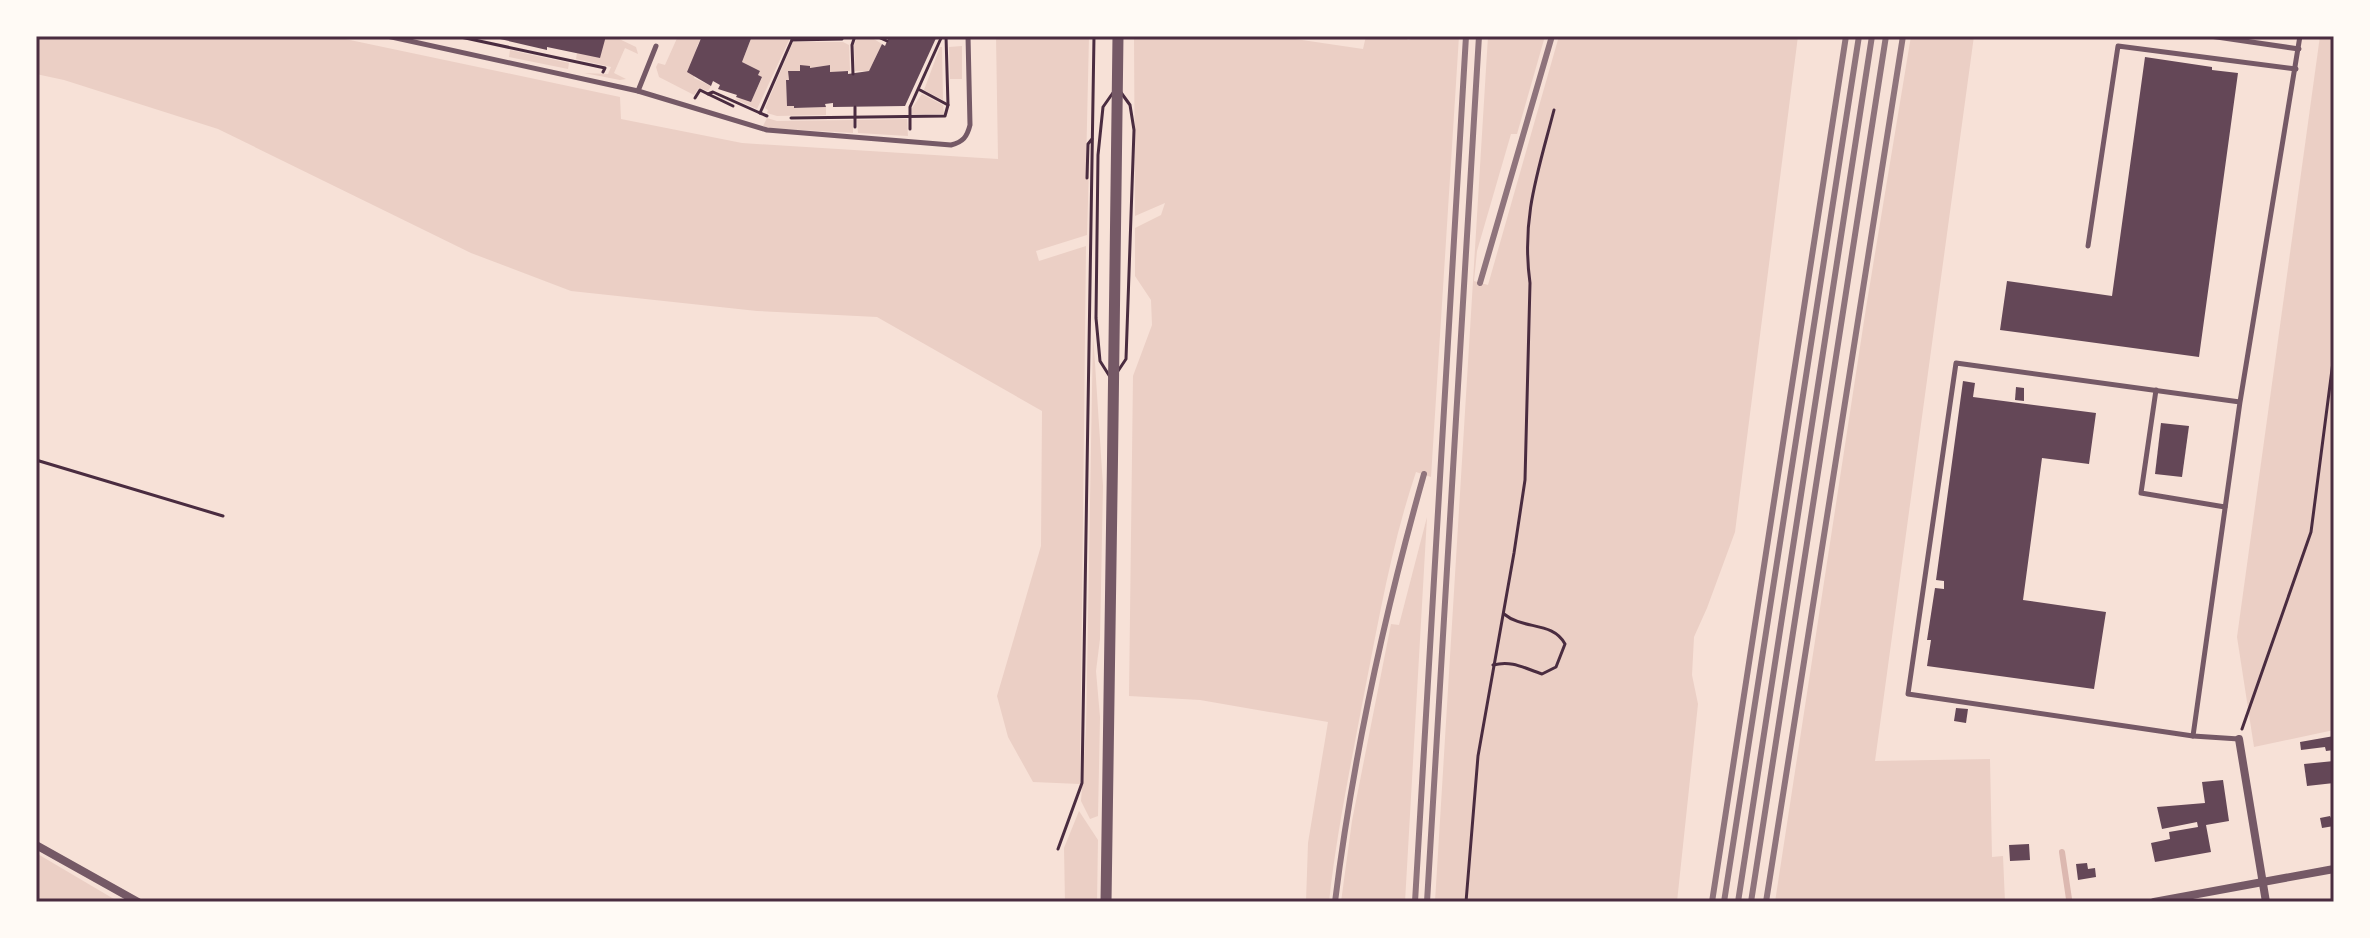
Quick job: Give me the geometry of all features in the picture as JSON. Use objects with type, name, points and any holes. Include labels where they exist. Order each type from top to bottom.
[{"type":"street","points":[[1106,902],[1118,36]]},
{"type":"street","points":[[2239,739],[2266,902]]},
{"type":"street","points":[[36,845],[138,902]]},
{"type":"street","points":[[2154,902],[2334,869]]},
{"type":"lane","points":[[392,37],[638,91],[767,130],[951,145],[961,143],[968,135],[970,125],[968,36]]},
{"type":"lane","points":[[2210,36],[2299,49]]},
{"type":"lane","points":[[2193,736],[2240,402],[2300,36]]},
{"type":"lane","points":[[638,91],[656,46]]},
{"type":"lane","points":[[2088,246],[2118,46],[2296,69]]},
{"type":"lane","points":[[2239,739],[2193,736],[1908,694],[1956,363],[2240,402]]},
{"type":"lane","points":[[2156,390],[2141,493],[2225,507]]},
{"type":"path","points":[[456,36],[510,45],[605,68],[605,72],[571,68],[569,76]]},
{"type":"path","points":[[853,74],[852,45],[855,36]]},
{"type":"path","points":[[876,36],[887,41]]},
{"type":"path","points":[[910,142],[910,107],[944,36]]},
{"type":"path","points":[[792,118],[945,116],[948,105],[944,36]]},
{"type":"path","points":[[1094,36],[1097,275]]},
{"type":"path","points":[[760,113],[792,38],[842,38],[852,45]]},
{"type":"path","points":[[919,89],[948,105]]},
{"type":"path","points":[[691,105],[700,90],[708,94],[713,92],[771,118]]},
{"type":"path","points":[[855,107],[855,137]]},
{"type":"path","points":[[1466,902],[1478,756],[1525,480],[1530,295],[1526,252],[1530,202],[1554,110]]},
{"type":"path","points":[[1087,178],[1088,144],[1093,138]]},
{"type":"path","points":[[1058,849],[1082,783],[1095,166]]},
{"type":"path","points":[[2239,739],[2311,532],[2334,354]]},
{"type":"path","points":[[36,460],[223,516]]},
{"type":"path","points":[[1493,665],[1515,663],[1542,674],[1556,667],[1565,644],[1560,634],[1549,628],[1521,624],[1503,613]]},
{"type":"shaded area","points":[[36,36],[331,36],[620,97],[621,119],[742,143],[998,159],[996,36],[1089,36],[1087,235],[1036,251],[1039,261],[1086,246],[1080,784],[1033,782],[1008,737],[997,696],[1041,546],[1042,411],[877,317],[757,311],[571,291],[471,253],[218,129],[36,74]]},
{"type":"shaded area","points":[[606,36],[613,36],[636,47],[638,54],[625,48],[614,73],[626,79],[584,73],[608,74],[611,67],[576,59],[577,53]]},
{"type":"shaded area","points":[[678,36],[702,36],[697,46],[694,78],[711,86],[708,91],[699,88],[694,95],[659,77],[656,67],[658,63],[665,65]]},
{"type":"shaded area","points":[[752,36],[791,36],[757,109],[735,99],[751,101],[762,78],[758,75],[760,71],[742,62]]},
{"type":"shaded area","points":[[858,36],[869,36],[882,44],[869,71],[855,71],[854,45]]},
{"type":"shaded area","points":[[1134,36],[1275,36],[1363,49],[1366,36],[1404,36],[1408,40],[1420,36],[1459,36],[1431,477],[1416,472],[1391,560],[1347,782],[1329,902],[1306,902],[1308,843],[1328,722],[1200,700],[1129,696],[1133,376],[1152,325],[1151,300],[1135,276],[1135,228],[1161,215],[1165,203],[1135,216]]},
{"type":"shaded area","points":[[1488,36],[1545,36],[1517,134],[1511,134],[1477,251],[1474,281],[1488,285],[1559,36],[1798,36],[1735,532],[1694,637],[1692,675],[1698,704],[1677,902],[1435,902]]},
{"type":"shaded area","points":[[1911,36],[1974,36],[1875,761],[1990,759],[1992,857],[2003,856],[2005,902],[1775,902],[1866,308]]},
{"type":"shaded area","points":[[2320,36],[2334,36],[2334,730],[2254,747],[2237,637]]},
{"type":"shaded area","points":[[793,42],[843,42],[849,45],[850,71],[830,72],[830,65],[801,66],[800,71],[788,71],[787,105],[794,108],[826,107],[826,115],[777,116],[767,113],[765,108]]},
{"type":"shaded area","points":[[962,46],[962,79],[950,79],[949,47]]},
{"type":"shaded area","points":[[942,47],[943,100],[924,90]]},
{"type":"shaded area","points":[[510,50],[569,63],[568,69],[509,57]]},
{"type":"shaded area","points":[[922,94],[943,105],[944,114],[912,114],[912,108]]},
{"type":"shaded area","points":[[767,118],[777,121],[853,120],[853,133],[768,128],[763,126]]},
{"type":"shaded area","points":[[907,119],[908,136],[858,133],[857,120]]},
{"type":"shaded area","points":[[1093,333],[1103,486],[1100,639],[1096,671],[1100,717],[1098,816],[1090,819],[1081,801],[1086,729]]},
{"type":"shaded area","points":[[1427,517],[1405,902],[1341,902],[1352,821],[1391,624],[1399,625]]},
{"type":"shaded area","points":[[1079,811],[1098,840],[1097,902],[1065,902],[1064,848]]},
{"type":"shaded area","points":[[36,853],[119,902],[36,902]]},
{"type":"building","points":[[487,36],[606,36],[600,58]]},
{"type":"building","points":[[702,36],[752,36],[742,62],[760,71],[758,75],[762,77],[751,102],[718,89],[720,85],[713,81],[711,86],[687,72]]},
{"type":"building","points":[[882,36],[937,36],[905,106],[833,107],[833,103],[825,104],[826,107],[787,106],[788,71],[800,71],[800,65],[810,68],[830,65],[830,72],[848,71],[848,74],[869,71],[882,44],[885,46],[888,39]]},
{"type":"building","points":[[2145,57],[2238,73],[2199,357],[2000,330],[2007,281],[2112,296]]},
{"type":"building","points":[[1963,381],[1975,383],[1973,397],[2096,413],[2089,464],[2042,458],[2023,600],[2106,612],[2094,689],[1927,666],[1931,640],[1927,640],[1935,588],[1944,589],[1944,581],[1936,580]]},
{"type":"building","points":[[2016,387],[2024,388],[2024,401],[2015,400]]},
{"type":"building","points":[[2161,423],[2189,426],[2182,477],[2155,474]]},
{"type":"building","points":[[1956,708],[1968,709],[1966,723],[1954,721]]},
{"type":"building","points":[[2334,736],[2334,750],[2326,751],[2325,747],[2301,750],[2300,742]]},
{"type":"building","points":[[2334,761],[2334,783],[2307,786],[2304,764]]},
{"type":"building","points":[[2223,780],[2229,821],[2206,825],[2211,852],[2155,862],[2151,843],[2170,839],[2169,832],[2198,827],[2197,822],[2162,829],[2157,807],[2205,803],[2202,782]]},
{"type":"building","points":[[2320,818],[2334,818],[2334,826],[2322,828]]},
{"type":"building","points":[[2029,844],[2030,860],[2010,861],[2009,845]]},
{"type":"building","points":[[2087,863],[2088,869],[2095,868],[2096,877],[2078,880],[2076,864]]},
{"type":"waterway","points":[[2062,852],[2069,899]]},
{"type":"railway","points":[[1415,902],[1466,36]]},
{"type":"railway","points":[[1427,902],[1479,36]]},
{"type":"railway","points":[[1480,283],[1552,36]]},
{"type":"railway","points":[[1712,902],[1846,36]]},
{"type":"railway","points":[[1724,902],[1859,36]]},
{"type":"railway","points":[[1738,902],[1872,36]]},
{"type":"railway","points":[[1751,902],[1886,36]]},
{"type":"railway","points":[[1766,902],[1903,36]]},
{"type":"railway","points":[[1335,902],[1371,686],[1424,474]]}]
